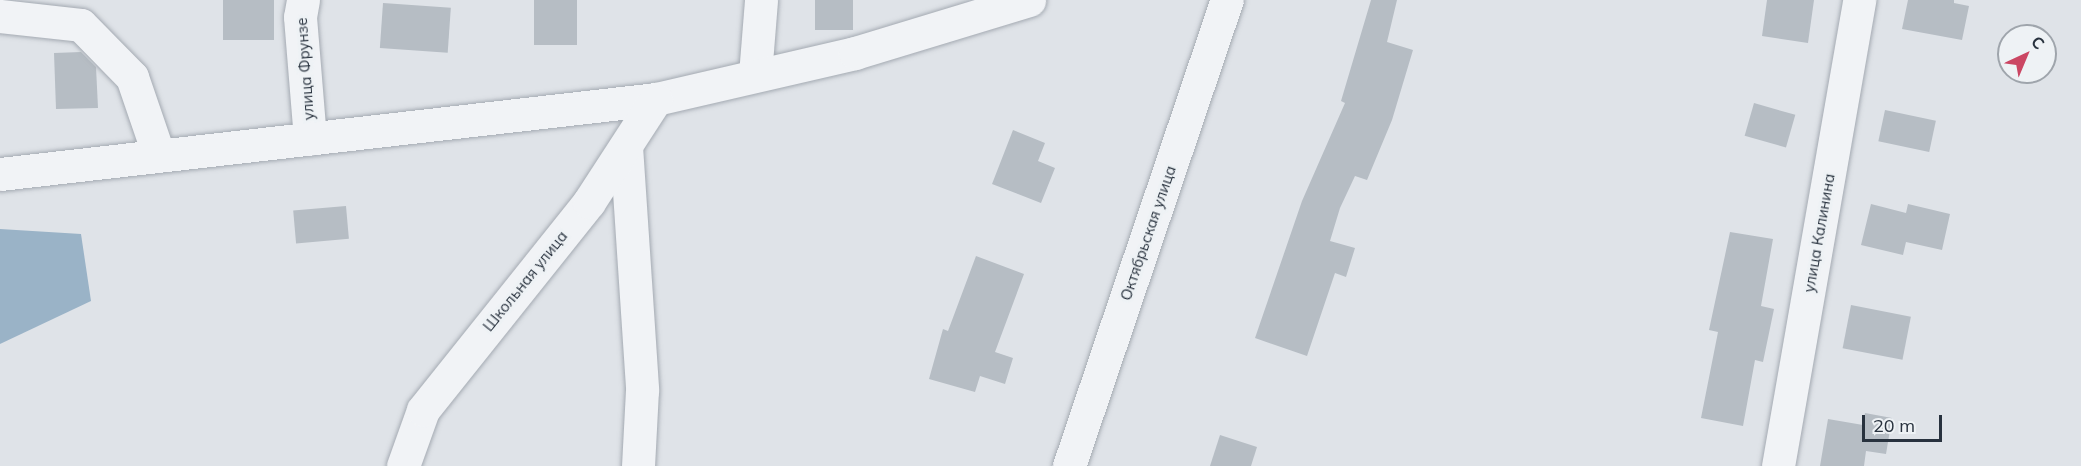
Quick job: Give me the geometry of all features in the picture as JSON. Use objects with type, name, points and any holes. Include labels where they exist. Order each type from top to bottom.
[{"type":"street","name":"улица Фрунзе","points":[[303,0],[300,17],[310,139]]},
{"type":"street","points":[[754,75],[761,0]]},
{"type":"street","points":[[0,174],[656,99],[855,53],[1029,0]]},
{"type":"street","name":"Октябрьская улица","points":[[1069,466],[1227,0]]},
{"type":"street","name":"улица Калинина","points":[[1778,466],[1860,0]]},
{"type":"street","points":[[0,16],[81,25],[132,77],[159,156]]},
{"type":"street","name":"Школьная улица","points":[[403,466],[423,410],[588,202],[656,99]]},
{"type":"street","points":[[626,146],[642,390],[638,466]]},
{"type":"water","points":[[0,229],[81,234],[91,301],[0,344]]},
{"type":"building","points":[[223,0],[274,0],[274,40],[223,40]]},
{"type":"building","points":[[534,0],[577,0],[577,45],[534,45]]},
{"type":"building","points":[[815,0],[853,0],[853,30],[815,30]]},
{"type":"building","points":[[1371,0],[1397,0],[1387,42],[1413,50],[1392,120],[1367,180],[1355,176],[1340,208],[1330,241],[1355,248],[1346,277],[1335,273],[1307,356],[1255,338],[1302,201],[1345,103],[1341,101]]},
{"type":"building","points":[[1767,0],[1814,0],[1808,43],[1762,36]]},
{"type":"building","points":[[1908,0],[1954,0],[1954,3],[1969,6],[1962,40],[1902,29]]},
{"type":"building","points":[[383,3],[451,8],[448,53],[380,48]]},
{"type":"building","points":[[81,52],[96,67],[98,108],[56,109],[54,53]]},
{"type":"building","points":[[1754,103],[1795,115],[1786,148],[1745,136]]},
{"type":"building","points":[[1885,110],[1936,121],[1929,152],[1878,141]]},
{"type":"building","points":[[1013,130],[1045,143],[1038,161],[1055,168],[1041,203],[992,184]]},
{"type":"building","points":[[1871,204],[1906,213],[1908,204],[1950,214],[1942,250],[1906,242],[1903,255],[1861,245]]},
{"type":"building","points":[[346,206],[349,239],[296,243],[293,211]]},
{"type":"building","points":[[1730,232],[1773,239],[1761,306],[1774,309],[1763,362],[1755,360],[1743,426],[1701,418],[1718,332],[1709,330]]},
{"type":"building","points":[[976,256],[1024,274],[995,352],[1013,358],[1005,384],[980,376],[975,392],[929,379],[943,329],[948,331]]},
{"type":"building","points":[[1851,305],[1911,317],[1902,360],[1843,348]]},
{"type":"building","points":[[1865,413],[1892,418],[1886,454],[1866,451],[1864,466],[1820,466],[1828,419],[1863,425]]},
{"type":"building","points":[[1220,435],[1257,447],[1251,466],[1210,466]]}]
